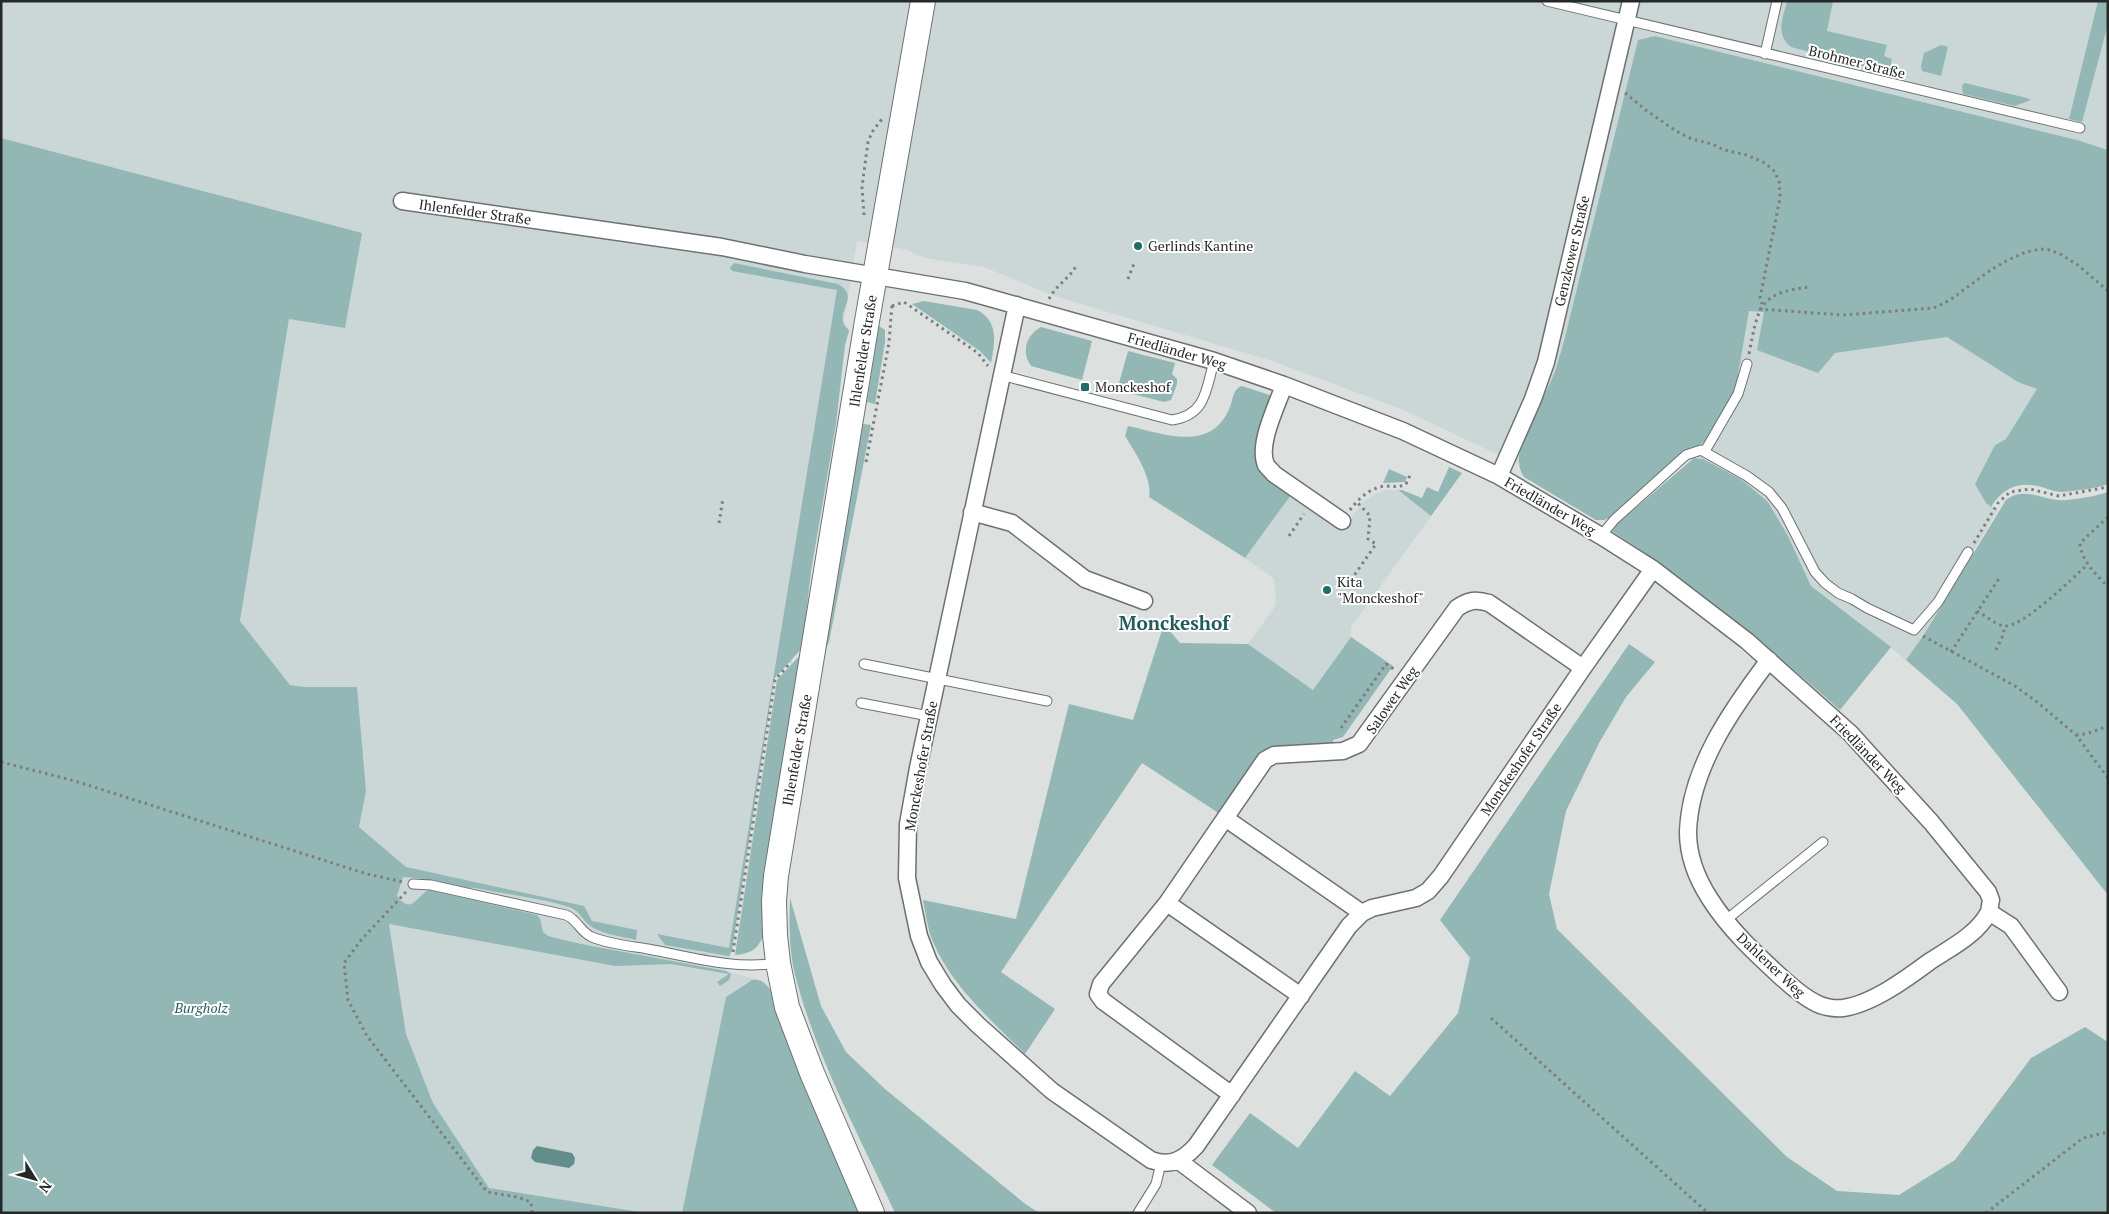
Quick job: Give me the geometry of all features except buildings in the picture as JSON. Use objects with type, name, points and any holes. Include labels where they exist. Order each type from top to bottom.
[{"type":"main road","name":"Ihlenfelder Straße","points":[[872,1213],[787,1007],[778,963],[774,918],[776,876],[885,276],[923,1]]},
{"type":"street","name":"Genzkower Straße","points":[[1499,476],[1533,399],[1546,362],[1631,1]]},
{"type":"street","name":"Ihlenfelder Straße","points":[[402,201],[722,247],[805,264],[885,276]]},
{"type":"street","name":"Friedländer Weg","points":[[885,276],[965,290],[1214,361],[1284,385],[1403,431],[1499,476],[1601,536],[1653,570],[1769,660],[1850,733],[1931,822],[1988,892],[1991,900],[1989,912]]},
{"type":"street","name":"Monckeshofer Straße","points":[[1017,305],[995,372],[972,512],[908,824],[906,854],[910,898],[918,936],[929,962],[958,1006],[1052,1091],[1151,1160],[1161,1163]]},
{"type":"street","points":[[1284,385],[1264,441],[1266,465],[1274,474],[1342,521]]},
{"type":"street","points":[[972,512],[1012,523],[1084,579],[1144,601]]},
{"type":"street","name":"Monckeshofer Straße","points":[[1179,1161],[1196,1146],[1349,926],[1362,913],[1372,908],[1416,898],[1428,891],[1441,876],[1583,668],[1653,570]]},
{"type":"street","name":"Salower Weg","points":[[1232,1095],[1103,1001],[1098,994],[1101,984],[1167,903],[1269,756],[1274,754],[1343,751],[1351,748],[1366,736],[1457,608],[1466,602],[1478,600],[1489,603],[1583,668]]},
{"type":"street","name":"Dahlener Weg","points":[[1769,660],[1734,710],[1702,768],[1690,812],[1688,832],[1690,856],[1710,898],[1751,950],[1813,1002],[1827,1007],[1843,1008],[1860,1003],[1898,984],[1978,929],[1989,912]]},
{"type":"street","points":[[1225,818],[1362,913]]},
{"type":"street","points":[[1167,903],[1301,996]]},
{"type":"street","points":[[1989,912],[2011,926],[2060,992]]},
{"type":"street","points":[[1161,1163],[1179,1161],[1248,1213]]},
{"type":"lane","points":[[1547,1],[1627,21]]},
{"type":"lane","points":[[1765,54],[1776,1]]},
{"type":"lane","name":"Brohmer Straße","points":[[1627,21],[2080,128]]},
{"type":"lane","points":[[995,372],[1172,420],[1186,418],[1197,410],[1204,397],[1214,361]]},
{"type":"lane","points":[[1705,451],[1738,394],[1747,364]]},
{"type":"lane","points":[[1601,536],[1614,520],[1686,455],[1692,452],[1705,451],[1747,476],[1769,492],[1782,508],[1814,572],[1825,584],[1867,608],[1914,630],[1938,602],[1968,552]]},
{"type":"lane","points":[[864,664],[1046,701]]},
{"type":"lane","points":[[860,703],[929,716]]},
{"type":"lane","points":[[1726,920],[1823,842]]},
{"type":"lane","points":[[413,884],[431,885],[566,915],[574,918],[583,931],[592,937],[631,946],[730,965],[754,966],[778,963]]},
{"type":"lane","points":[[1138,1213],[1156,1184],[1161,1163]]},
{"type":"path","points":[[1611,86],[1629,94],[1647,111],[1676,131],[1724,150],[1747,155],[1765,163],[1774,172],[1779,181],[1780,198],[1760,298],[1762,304]]},
{"type":"path","points":[[1759,309],[1843,316],[1934,308],[1950,300],[1992,269],[2008,260],[2026,252],[2040,249],[2060,254],[2078,265],[2108,292]]},
{"type":"path","points":[[1128,279],[1134,261]]},
{"type":"path","points":[[1044,314],[1053,291],[1062,280],[1072,273],[1076,266]]},
{"type":"path","points":[[865,468],[889,343],[892,306],[885,276]]},
{"type":"path","points":[[1747,364],[1759,309],[1762,304],[1779,293],[1794,288],[1811,287]]},
{"type":"path","points":[[892,306],[904,302],[978,353],[995,372]]},
{"type":"path","points":[[1342,521],[1356,501],[1366,493],[1377,488],[1402,486],[1406,484],[1411,473]]},
{"type":"path","points":[[1968,552],[1998,503],[2010,492],[2030,489],[2060,496],[2108,487]]},
{"type":"path","points":[[719,523],[723,498]]},
{"type":"path","points":[[1289,536],[1313,501]]},
{"type":"path","points":[[1351,580],[1376,544],[1368,539],[1370,516],[1356,501]]},
{"type":"path","points":[[2108,517],[2080,543],[2080,549],[2088,564],[2108,587]]},
{"type":"path","points":[[1977,611],[2003,626],[2011,626],[2025,619],[2088,564]]},
{"type":"path","points":[[1951,652],[2000,577]]},
{"type":"path","points":[[1996,650],[2004,634],[2003,626]]},
{"type":"path","points":[[1914,630],[2015,686],[2076,735],[2108,778]]},
{"type":"path","points":[[1341,728],[1386,664],[1407,678]]},
{"type":"path","points":[[2076,735],[2086,734],[2108,726]]},
{"type":"path","points":[[1,762],[74,781],[367,874],[413,884]]},
{"type":"path","points":[[413,884],[362,939],[344,963],[348,1000],[367,1036],[487,1192],[517,1197],[531,1202],[532,1213]]},
{"type":"path","points":[[1491,1018],[1708,1213]]},
{"type":"path","points":[[1986,1213],[2083,1138],[2108,1132]]},
{"type":"shaded area","points":[[1,1],[2108,1],[2108,150],[2077,140],[1655,36],[1638,40],[1563,345],[1551,381],[1531,419],[1518,464],[1401,409],[1269,360],[1054,296],[984,267],[931,259],[916,255],[909,250],[857,241],[844,319],[844,324],[849,331],[845,345],[830,465],[811,571],[802,648],[774,679],[732,950],[726,971],[759,980],[747,982],[726,997],[682,1213],[646,1213],[489,1188],[433,1103],[406,1034],[389,923],[406,867],[359,827],[366,791],[303,687],[290,685],[240,621],[289,319],[362,233],[1,138]]},
{"type":"shaded area","points":[[1749,311],[1764,311],[1835,353],[1947,337],[2018,382],[2038,389],[2006,439],[1995,445],[1986,503],[1998,510],[1923,636],[1906,660],[1811,586],[1788,536],[1768,502],[1703,459],[1698,458],[1700,445],[1705,441],[1735,392]]},
{"type":"shaded area","name":"Kita \"Monckeshof\"","points":[[1386,490],[1397,490],[1431,516],[1351,627],[1351,637],[1313,690],[1248,644],[1274,608],[1276,600],[1274,579],[1245,558],[1291,495],[1342,531],[1360,505],[1373,495]]},
{"type":"shaded area","points":[[537,1146],[572,1153],[575,1158],[574,1164],[569,1168],[535,1162],[531,1158],[533,1150]]},
{"type":"green space","points":[[1787,1],[1833,1],[1827,31],[1887,45],[1884,56],[1892,59],[1889,73],[1791,47],[1783,37],[1782,31],[1782,20]]},
{"type":"green space","points":[[2098,1],[2108,1],[2108,24],[2082,122],[2069,119]]},
{"type":"green space","points":[[1655,36],[2077,140],[2108,150],[2108,484],[2061,492],[2034,485],[2019,485],[2007,490],[1991,507],[1986,503],[1975,484],[1995,445],[2006,439],[2037,389],[2018,382],[1947,337],[1835,353],[1818,373],[1757,350],[1764,312],[1749,311],[1735,392],[1705,441],[1700,445],[1684,450],[1611,517],[1604,520],[1596,520],[1524,477],[1520,467],[1519,455],[1522,442],[1533,415],[1553,377],[1563,345],[1638,40]]},
{"type":"green space","points":[[1941,45],[1948,47],[1941,76],[1922,71],[1921,66],[1924,53]]},
{"type":"green space","points":[[1965,83],[2031,100],[2015,106],[1963,94],[1962,85]]},
{"type":"green space","name":"Burgholz","points":[[1,138],[362,233],[345,328],[289,319],[240,621],[290,685],[303,687],[357,687],[366,791],[359,827],[406,867],[584,906],[592,921],[637,930],[636,940],[597,930],[569,907],[412,877],[403,877],[397,896],[402,902],[411,904],[430,890],[537,915],[543,932],[548,936],[726,971],[731,974],[729,980],[720,986],[717,982],[729,974],[671,964],[615,966],[389,924],[406,1034],[433,1103],[489,1188],[646,1213],[1,1213]]},
{"type":"green space","points":[[734,263],[838,284],[847,294],[848,299],[843,319],[844,325],[849,331],[845,345],[836,424],[811,571],[802,648],[774,679],[732,950],[729,956],[665,945],[657,934],[729,948],[837,290],[732,271],[730,268]]},
{"type":"green space","points":[[924,301],[977,310],[984,315],[989,320],[994,333],[991,363],[980,351],[912,304]]},
{"type":"green space","points":[[879,326],[885,330],[885,342],[875,404],[867,402]]},
{"type":"green space","points":[[1041,327],[1092,341],[1082,380],[1031,366],[1026,355],[1027,344],[1032,334]]},
{"type":"green space","points":[[1128,351],[1175,363],[1172,374],[1177,379],[1177,384],[1171,400],[1164,402],[1117,390]]},
{"type":"green space","points":[[1242,386],[1273,396],[1258,439],[1291,495],[1245,558],[1149,497],[1150,490],[1146,474],[1125,436],[1128,426],[1172,436],[1187,437],[1201,435],[1213,430],[1223,420],[1233,396],[1239,387]]},
{"type":"green space","points":[[863,424],[871,425],[829,642],[821,658]]},
{"type":"green space","points":[[1694,458],[1703,459],[1742,480],[1768,502],[1788,536],[1811,586],[1891,647],[1840,710],[1785,662],[1701,594],[1612,531],[1618,523]]},
{"type":"green space","points":[[1449,467],[1462,473],[1431,516],[1398,490],[1422,498],[1427,487],[1438,492]]},
{"type":"green space","points":[[1389,469],[1407,477],[1405,482],[1383,483]]},
{"type":"green space","points":[[2108,492],[2108,895],[1957,704],[1906,660],[1923,636],[2006,500],[2019,494],[2031,494],[2063,500],[2083,498]]},
{"type":"green space","points":[[1164,624],[1180,643],[1248,644],[1313,690],[1351,637],[1393,666],[1343,737],[1333,740],[1333,746],[1273,749],[1220,814],[1142,763],[1001,972],[1055,1009],[1025,1054],[971,999],[947,968],[930,934],[923,900],[1016,919],[1069,704],[1133,720]]},
{"type":"green space","points":[[1629,644],[1655,662],[1626,697],[1599,743],[1566,811],[1549,894],[1557,929],[1787,1157],[1837,1191],[1899,1195],[1955,1160],[2031,1058],[2085,1027],[2108,1042],[2108,1213],[1276,1213],[1212,1165],[1250,1113],[1298,1148],[1355,1071],[1390,1096],[1458,1013],[1470,958],[1440,920]]},
{"type":"green space","points":[[803,652],[763,936],[756,948],[745,954],[735,955],[777,680]]},
{"type":"green space","points":[[790,898],[821,1006],[846,1052],[885,1089],[1024,1203],[1039,1213],[895,1213],[838,1093],[802,1001],[791,952]]},
{"type":"green space","points":[[752,980],[762,981],[774,995],[862,1213],[682,1213],[726,997]]},
{"type":"place","name":"Gerlinds Kantine","points":[[1138,246]]},
{"type":"place","name":"Monckeshof","points":[[1085,387]]},
{"type":"place","name":"Kita \"Monckeshof\"","points":[[1327,590]]},
{"type":"district","name":"Monckeshof","points":[[1174,623]]}]
